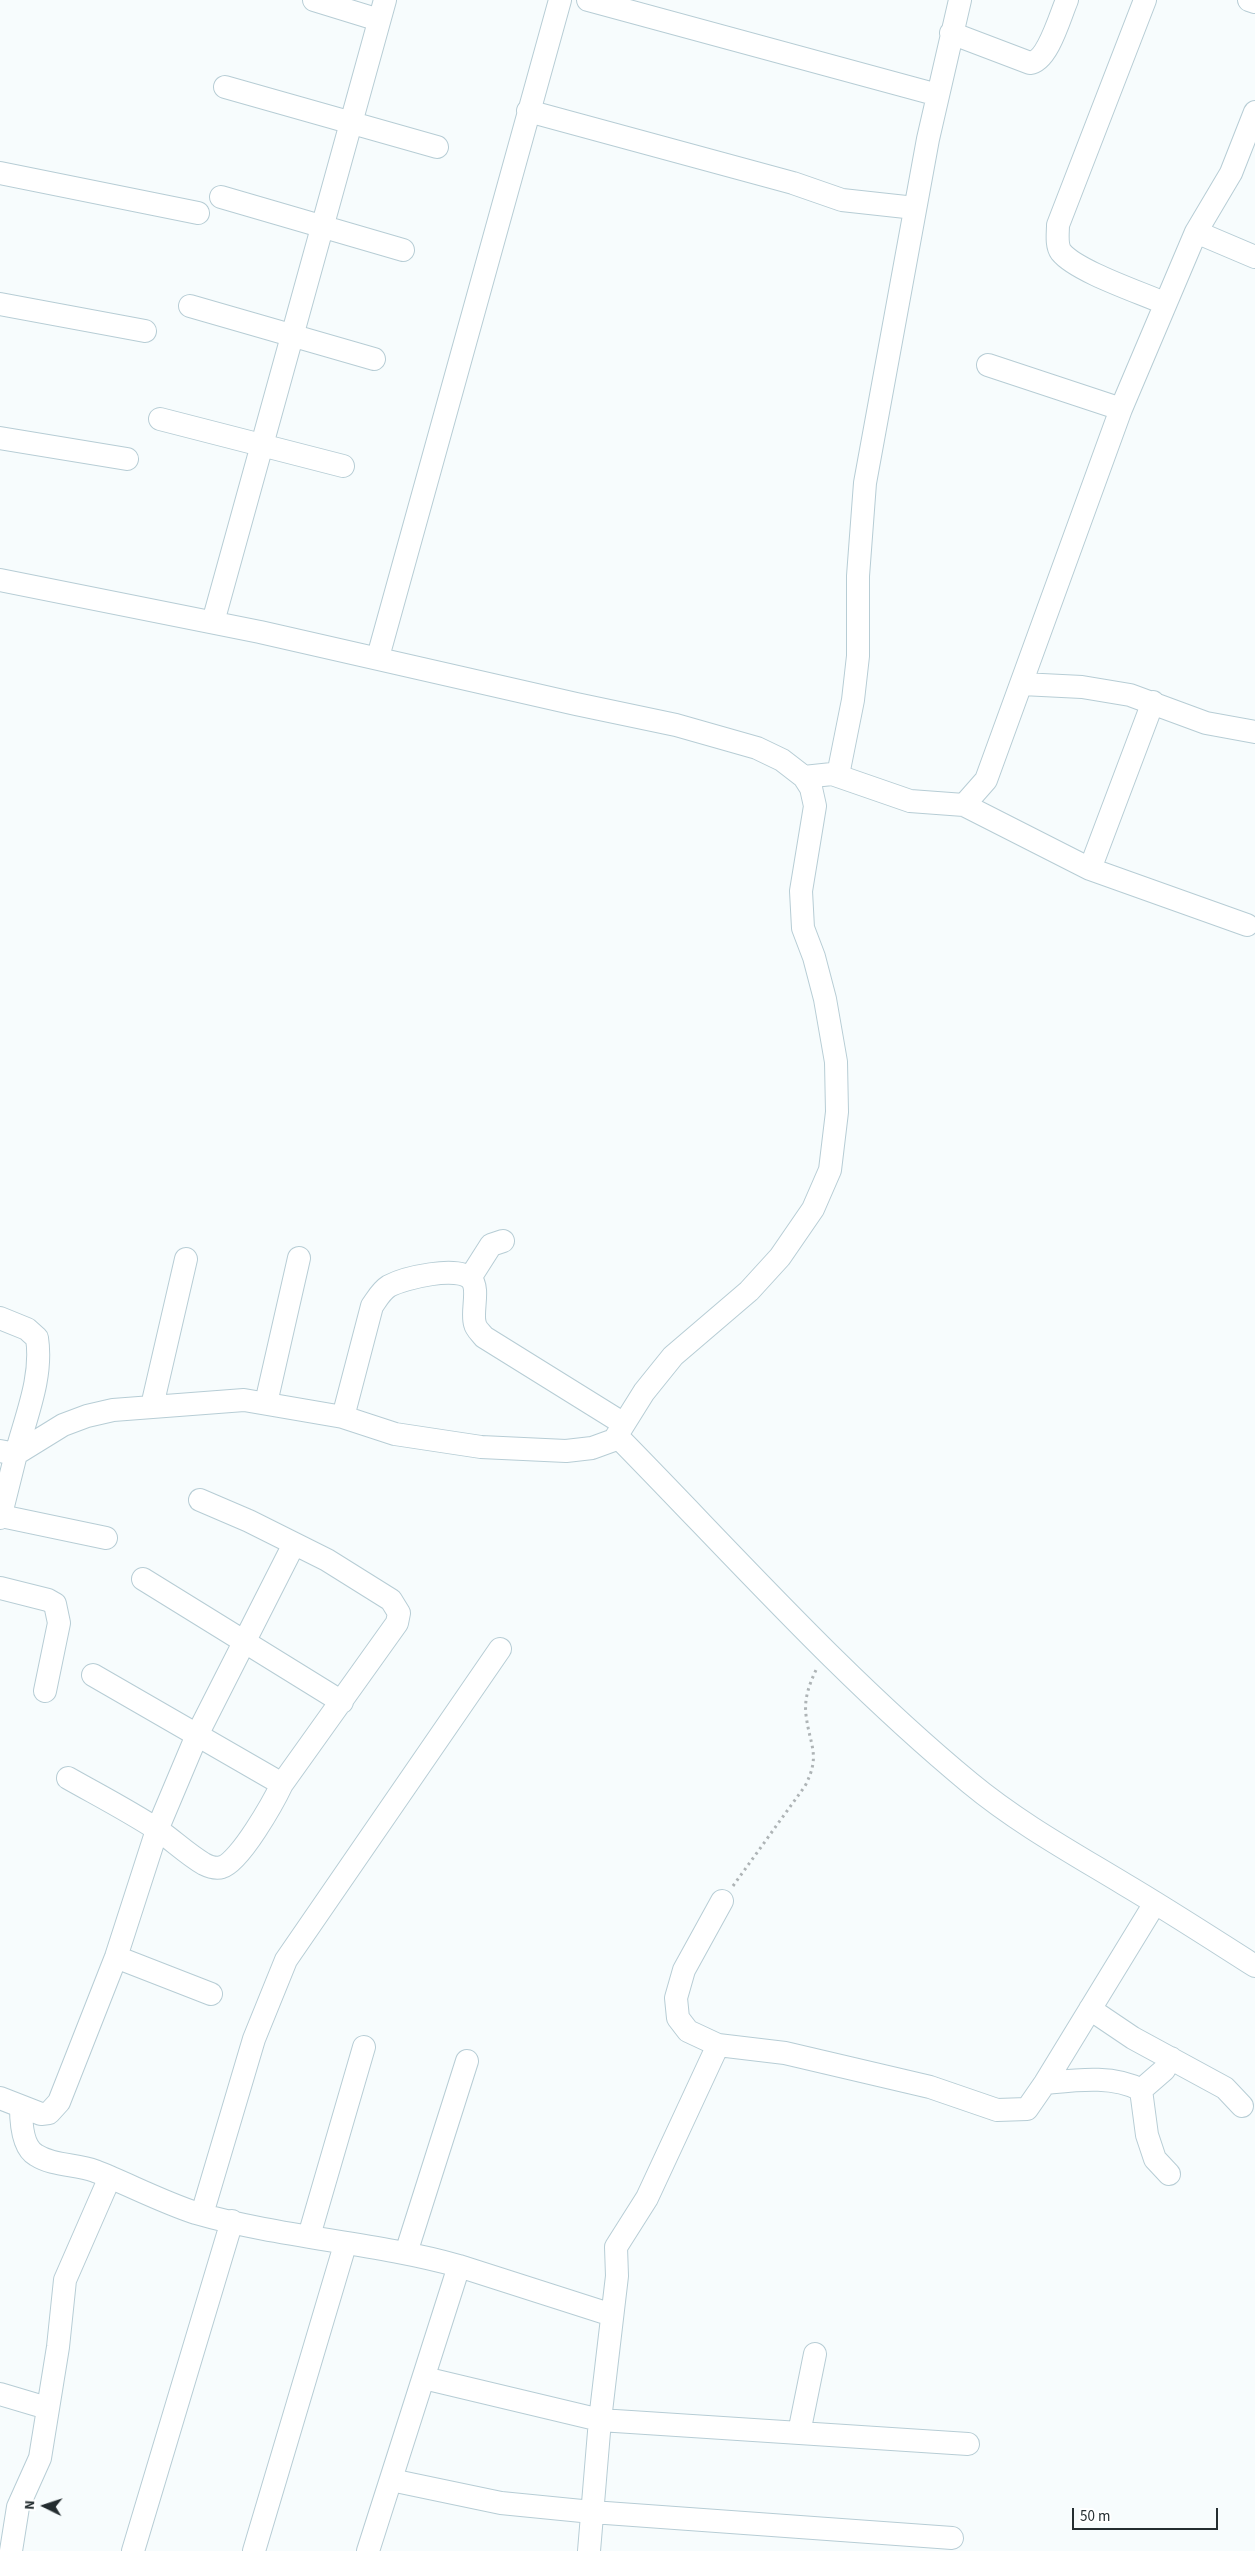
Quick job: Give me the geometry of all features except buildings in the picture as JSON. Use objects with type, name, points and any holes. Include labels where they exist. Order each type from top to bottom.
[{"type":"street","points":[[213,622],[382,10],[314,0]]},
{"type":"street","points":[[378,657],[560,0]]},
{"type":"street","points":[[588,0],[938,94]]},
{"type":"street","points":[[838,776],[853,700],[858,656],[859,549],[865,482],[915,208],[951,32],[960,0]]},
{"type":"street","points":[[951,32],[1030,63],[1037,62],[1044,54],[1067,0]]},
{"type":"street","points":[[1145,0],[1058,225],[1058,236],[1060,250],[1073,263],[1164,303]]},
{"type":"street","points":[[1249,0],[1255,2]]},
{"type":"street","points":[[225,87],[437,147]]},
{"type":"street","points":[[528,111],[793,183],[842,200],[915,208]]},
{"type":"street","points":[[964,805],[986,780],[1121,409],[1164,303],[1196,232],[1231,173],[1255,112]]},
{"type":"street","points":[[0,175],[198,213]]},
{"type":"street","points":[[221,196],[403,250]]},
{"type":"street","points":[[1196,232],[1255,257]]},
{"type":"street","points":[[0,304],[145,331]]},
{"type":"street","points":[[190,306],[374,359]]},
{"type":"street","points":[[988,365],[1121,409]]},
{"type":"street","points":[[160,420],[343,466]]},
{"type":"street","points":[[0,438],[127,460]]},
{"type":"street","points":[[0,580],[378,657],[724,737],[757,748],[782,760],[804,777],[811,788],[815,806],[801,891],[803,928],[814,957],[825,999],[836,1062],[838,1112],[830,1170],[813,1210],[780,1257],[749,1291],[674,1356],[644,1392],[614,1440],[592,1448],[566,1451],[481,1447],[395,1434],[343,1417],[244,1400],[112,1410],[87,1416],[63,1425],[8,1453]]},
{"type":"street","points":[[1022,684],[1082,687],[1130,695],[1206,723],[1255,732]]},
{"type":"street","points":[[1090,869],[1153,702]]},
{"type":"street","points":[[804,777],[818,774],[838,776],[910,801],[964,805],[1090,869],[1247,925]]},
{"type":"street","points":[[470,1278],[491,1245],[503,1241]]},
{"type":"street","points":[[266,1404],[299,1258]]},
{"type":"street","points":[[152,1406],[186,1259]]},
{"type":"street","points":[[343,1417],[372,1306],[380,1294],[397,1283],[428,1275],[461,1273],[470,1278],[474,1284],[475,1326],[484,1337],[621,1430],[827,1651],[888,1711],[985,1794],[1023,1823],[1255,1966]]},
{"type":"street","points":[[0,1318],[27,1328],[37,1338],[40,1355],[38,1374],[8,1453],[0,1517],[106,1538]]},
{"type":"street","points":[[68,1778],[157,1830],[175,1845],[206,1865],[215,1868],[224,1867],[234,1860],[273,1804],[282,1784],[397,1623],[399,1613],[391,1600],[327,1560],[249,1521],[200,1500]]},
{"type":"street","points":[[0,2098],[40,2114],[49,2114],[59,2102],[116,1957],[157,1830],[197,1735],[294,1544]]},
{"type":"street","points":[[143,1579],[342,1702]]},
{"type":"street","points":[[0,1588],[48,1600],[55,1604],[58,1623],[45,1691]]},
{"type":"street","points":[[202,2214],[254,2039],[286,1960],[500,1649]]},
{"type":"street","points":[[93,1675],[282,1784]]},
{"type":"street","points":[[722,1901],[684,1970],[676,1998],[678,2018],[688,2031],[718,2045],[785,2053],[930,2086],[997,2110],[1027,2109],[1045,2083],[1155,1903]]},
{"type":"street","points":[[116,1957],[211,1994]]},
{"type":"street","points":[[1090,2008],[1133,2038],[1225,2088],[1242,2106]]},
{"type":"street","points":[[589,2551],[600,2420],[617,2276],[616,2247],[646,2198],[718,2045]]},
{"type":"street","points":[[309,2236],[364,2047]]},
{"type":"street","points":[[1142,2090],[1164,2070],[1171,2058]]},
{"type":"street","points":[[406,2253],[467,2061]]},
{"type":"street","points":[[1045,2083],[1083,2079],[1127,2082],[1142,2090]]},
{"type":"street","points":[[1142,2090],[1147,2135],[1155,2159],[1168,2174]]},
{"type":"street","points":[[22,2107],[24,2138],[35,2155],[52,2161],[84,2167],[202,2214],[345,2245],[406,2253],[459,2266],[612,2315]]},
{"type":"street","points":[[10,2551],[18,2507],[40,2458],[58,2347],[65,2280],[110,2177]]},
{"type":"street","points":[[134,2551],[232,2222]]},
{"type":"street","points":[[254,2551],[345,2245]]},
{"type":"street","points":[[368,2551],[459,2266]]},
{"type":"street","points":[[799,2433],[815,2354]]},
{"type":"street","points":[[424,2378],[600,2420],[968,2444]]},
{"type":"street","points":[[0,2394],[47,2408]]},
{"type":"street","points":[[391,2480],[501,2503],[592,2512],[952,2538]]},
{"type":"path","points":[[722,1901],[805,1786],[813,1770],[814,1750],[806,1714],[807,1689],[827,1651]]}]
